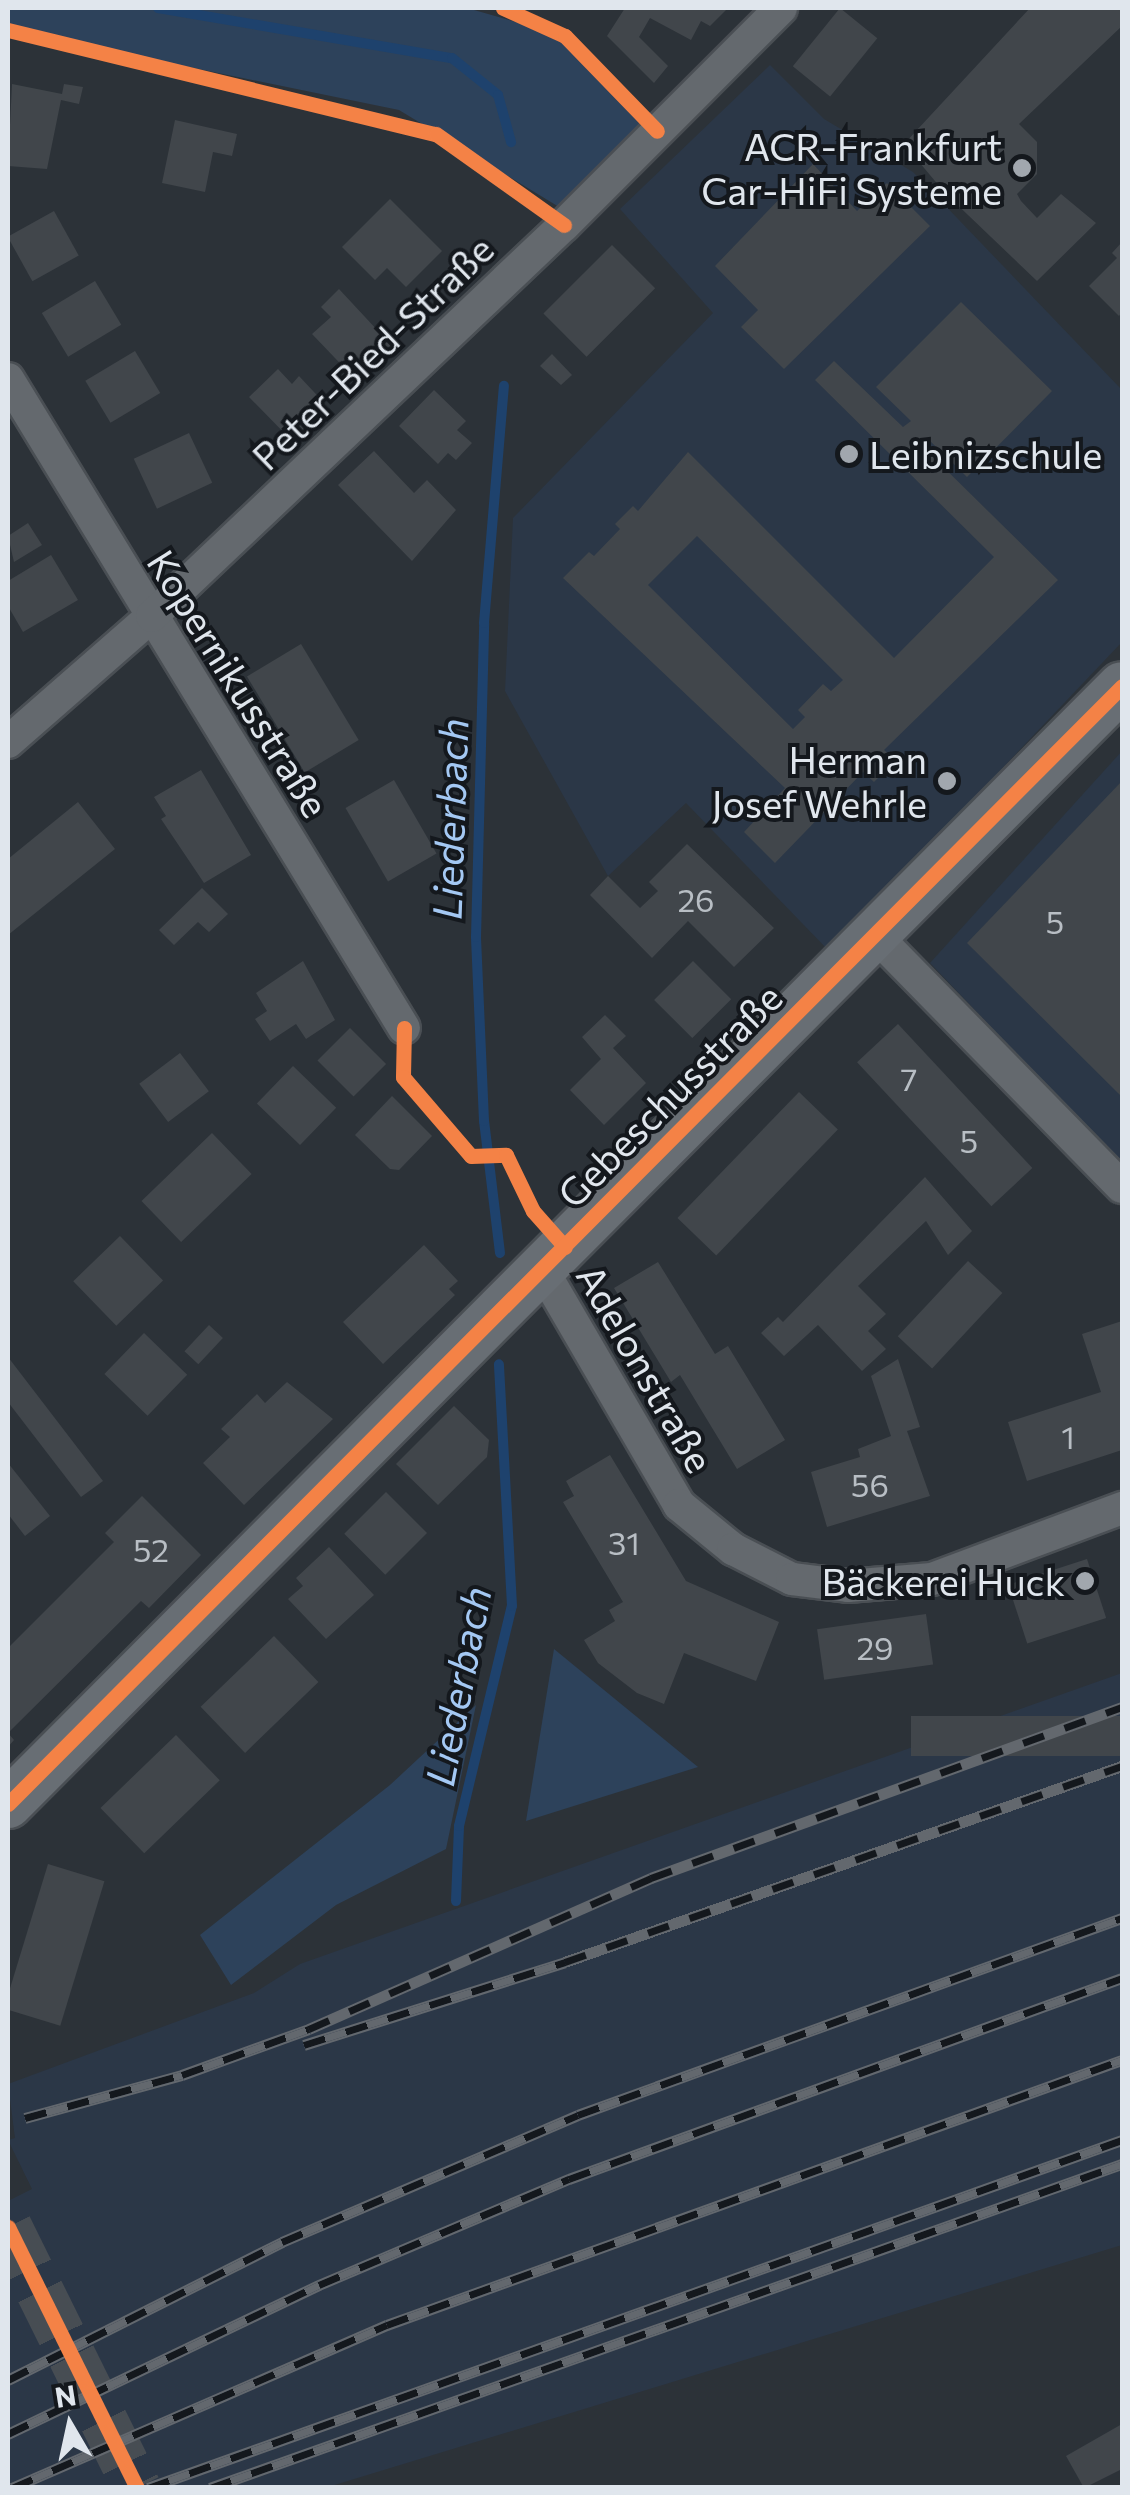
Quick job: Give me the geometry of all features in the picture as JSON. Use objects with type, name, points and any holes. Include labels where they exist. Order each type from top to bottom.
[{"type":"street","name":"Peter-Bied-Straße","points":[[8,742],[152,616],[564,225],[781,8]]},
{"type":"street","name":"Kopernikusstraße","points":[[8,379],[404,1028]]},
{"type":"street","name":"Gebeschusstraße","points":[[8,1804],[543,1272],[1122,686]]},
{"type":"street","points":[[874,934],[1122,1187]]},
{"type":"street","name":"Adelonstraße","points":[[543,1272],[679,1505],[733,1548],[792,1579],[848,1586],[932,1580],[1122,1508]]},
{"type":"shaded area","points":[[8,8],[467,8],[565,36],[649,123],[564,210],[399,110],[8,30]]},
{"type":"shaded area","name":"Leibnizschule","points":[[770,65],[824,119],[913,172],[1122,390],[1122,642],[829,951],[686,803],[608,876],[505,691],[513,518],[713,313],[620,209]]},
{"type":"shaded area","points":[[1122,751],[1122,1164],[930,963]]},
{"type":"shaded area","points":[[554,1649],[698,1767],[526,1821]]},
{"type":"shaded area","points":[[1122,1673],[1122,2245],[328,2487],[8,2488],[8,2201],[32,2189],[8,2140],[15,2138],[8,2084],[254,1993],[300,1964]]},
{"type":"shaded area","points":[[476,1705],[446,1849],[336,1905],[231,1985],[200,1935],[390,1785]]},
{"type":"building","points":[[625,8],[728,8],[710,26],[701,21],[691,40],[650,18],[639,37],[668,66],[654,83],[607,36]]},
{"type":"building","points":[[840,8],[877,38],[830,96],[793,66]]},
{"type":"building","points":[[1030,8],[1122,8],[1122,26],[1019,124],[1037,142],[1037,174],[1017,194],[1021,201],[1037,218],[1061,194],[1096,223],[1037,281],[945,193],[904,144]]},
{"type":"building","points":[[12,84],[62,94],[64,84],[83,87],[79,104],[61,100],[47,169],[8,166]]},
{"type":"building","points":[[175,120],[237,134],[232,156],[213,152],[205,192],[162,183]]},
{"type":"building","points":[[813,164],[857,211],[887,183],[930,226],[784,369],[741,327],[758,310],[715,266]]},
{"type":"building","points":[[390,199],[442,251],[406,287],[387,268],[375,280],[342,247]]},
{"type":"building","points":[[54,211],[79,256],[32,281],[8,236]]},
{"type":"building","points":[[1122,242],[1119,316],[1089,286],[1117,258],[1112,253]]},
{"type":"building","points":[[612,245],[655,288],[587,357],[543,314]]},
{"type":"building","points":[[95,281],[121,325],[68,357],[42,313]]},
{"type":"building","points":[[339,289],[392,346],[356,380],[312,334],[331,317],[321,307]]},
{"type":"building","points":[[961,302],[1052,391],[967,477],[927,438],[921,445],[1058,580],[884,750],[896,760],[874,782],[863,772],[775,863],[744,832],[785,788],[563,578],[589,552],[594,556],[620,529],[615,524],[633,506],[638,511],[688,452],[894,658],[994,557],[815,380],[834,361],[903,427],[911,421],[876,387]],"holes":[[[697,536],[843,680],[831,691],[823,684],[798,710],[805,717],[793,729],[648,585]]]},
{"type":"building","points":[[135,351],[160,393],[111,423],[85,381]]},
{"type":"building","points":[[552,354],[572,375],[561,385],[540,366]]},
{"type":"building","points":[[278,369],[292,384],[299,376],[329,408],[293,442],[249,397]]},
{"type":"building","points":[[434,390],[466,421],[457,430],[472,443],[456,460],[448,453],[438,464],[399,426]]},
{"type":"building","points":[[189,433],[212,483],[157,509],[134,459]]},
{"type":"building","points":[[374,451],[414,493],[427,480],[456,510],[412,561],[338,485]]},
{"type":"building","points":[[28,523],[42,545],[14,562],[8,536]]},
{"type":"building","points":[[51,555],[78,600],[23,632],[8,606],[8,581]]},
{"type":"building","points":[[301,644],[359,740],[305,772],[247,676]]},
{"type":"building","points":[[201,770],[251,855],[204,883],[161,819],[166,816],[154,797]]},
{"type":"building","points":[[394,780],[436,854],[388,882],[346,808]]},
{"type":"building","points":[[1122,781],[1122,1097],[967,943]]},
{"type":"building","points":[[78,802],[115,849],[8,935],[8,859]]},
{"type":"building","points":[[687,844],[774,928],[734,967],[688,921],[652,958],[590,895],[608,876],[640,908],[658,891],[649,882]]},
{"type":"building","points":[[202,888],[228,914],[209,932],[198,922],[174,945],[159,930]]},
{"type":"building","points":[[303,961],[335,1020],[306,1039],[296,1024],[270,1041],[255,1019],[267,1011],[256,993]]},
{"type":"building","points":[[693,961],[731,999],[692,1038],[654,1000]]},
{"type":"building","points":[[605,1015],[626,1036],[613,1048],[646,1083],[604,1125],[570,1090],[601,1059],[582,1037]]},
{"type":"building","points":[[898,1024],[1032,1168],[991,1206],[857,1062]]},
{"type":"building","points":[[350,1028],[386,1064],[354,1097],[317,1061]]},
{"type":"building","points":[[180,1053],[209,1091],[168,1122],[139,1084]]},
{"type":"building","points":[[293,1066],[336,1108],[300,1145],[257,1103]]},
{"type":"building","points":[[799,1092],[838,1130],[716,1255],[677,1218]]},
{"type":"building","points":[[392,1096],[432,1136],[399,1170],[390,1169],[355,1135]]},
{"type":"building","points":[[212,1133],[252,1174],[181,1242],[142,1201]]},
{"type":"building","points":[[925,1177],[972,1231],[948,1255],[926,1221],[858,1286],[886,1314],[868,1331],[886,1349],[862,1371],[818,1325],[784,1356],[761,1333],[778,1317],[783,1322]]},
{"type":"building","points":[[120,1236],[163,1281],[116,1326],[73,1281]]},
{"type":"building","points":[[424,1245],[458,1281],[449,1289],[455,1295],[383,1364],[343,1322]]},
{"type":"building","points":[[968,1261],[1002,1293],[932,1368],[898,1336]]},
{"type":"building","points":[[658,1262],[715,1354],[728,1346],[785,1440],[737,1469],[680,1375],[671,1382],[614,1288]]},
{"type":"building","points":[[1122,1321],[1122,1450],[1027,1481],[1008,1422],[1101,1392],[1082,1334]]},
{"type":"building","points":[[209,1325],[223,1338],[198,1364],[184,1351]]},
{"type":"building","points":[[144,1333],[187,1375],[148,1416],[104,1374]]},
{"type":"building","points":[[8,1357],[103,1481],[81,1497],[8,1402]]},
{"type":"building","points":[[898,1359],[920,1427],[907,1431],[930,1496],[827,1527],[811,1472],[860,1457],[858,1449],[891,1436],[871,1376]]},
{"type":"building","points":[[287,1382],[333,1419],[244,1505],[203,1463],[230,1437],[221,1429],[257,1394],[265,1403]]},
{"type":"building","points":[[454,1406],[489,1440],[487,1457],[438,1505],[396,1464]]},
{"type":"building","points":[[610,1455],[686,1581],[779,1622],[756,1681],[684,1653],[664,1704],[637,1693],[598,1663],[584,1640],[615,1621],[609,1610],[623,1602],[563,1502],[574,1496],[566,1481]]},
{"type":"building","points":[[8,1463],[50,1516],[25,1536],[8,1514]]},
{"type":"building","points":[[386,1492],[427,1533],[385,1575],[344,1534]]},
{"type":"building","points":[[142,1496],[201,1555],[149,1608],[141,1601],[8,1733],[8,1648],[114,1542],[105,1533]]},
{"type":"building","points":[[329,1547],[374,1595],[326,1639],[288,1599],[303,1586],[296,1578]]},
{"type":"building","points":[[1087,1559],[1106,1618],[1027,1644],[1008,1585]]},
{"type":"building","points":[[926,1614],[933,1665],[824,1680],[817,1629]]},
{"type":"building","points":[[274,1636],[318,1682],[245,1753],[201,1707]]},
{"type":"building","points":[[911,1716],[1122,1716],[1122,1756],[911,1756]]},
{"type":"building","points":[[176,1735],[220,1780],[144,1853],[100,1808]]},
{"type":"building","points":[[48,1864],[104,1881],[60,2026],[8,2010],[8,1995]]},
{"type":"building","points":[[1122,2424],[1122,2469],[1084,2488],[1066,2456]]},
{"type":"waterway","name":"Liederbach","points":[[158,8],[452,58],[498,95],[511,142]]},
{"type":"waterway","name":"Liederbach","points":[[500,1253],[484,1121],[476,937],[484,623],[504,386]]},
{"type":"waterway","name":"Liederbach","points":[[456,1901],[459,1826],[512,1606],[499,1364]]},
{"type":"tunnel","points":[[8,2227],[137,2488]]},
{"type":"railway","points":[[25,2118],[182,2075],[309,2029],[651,1878],[1122,1707]]},
{"type":"railway","points":[[304,2045],[565,1962],[1122,1766]]},
{"type":"railway","points":[[8,2380],[282,2242],[578,2115],[1122,1918]]},
{"type":"railway","points":[[8,2434],[319,2285],[569,2179],[1122,1978]]},
{"type":"railway","points":[[12,2488],[387,2325],[1122,2060]]},
{"type":"railway","points":[[148,2488],[1122,2140]]},
{"type":"railway","points":[[210,2488],[1122,2164]]},
{"type":"cycle path","points":[[503,8],[565,36],[657,131]]},
{"type":"cycle path","points":[[8,30],[436,134],[564,225]]},
{"type":"cycle path","points":[[8,1804],[1122,686]]},
{"type":"cycle path","points":[[404,1028],[403,1077],[471,1156],[506,1155],[533,1211],[565,1247]]},
{"type":"cycle path","points":[[8,2227],[137,2488]]},
{"type":"place","name":"ACR-Frankfurt Car-HiFi Systeme","points":[[1022,168]]},
{"type":"place","name":"Leibnizschule","points":[[849,454]]},
{"type":"place","name":"Herman Josef Wehrle","points":[[947,781]]},
{"type":"place","name":"Bäckerei Huck","points":[[1085,1581]]}]
